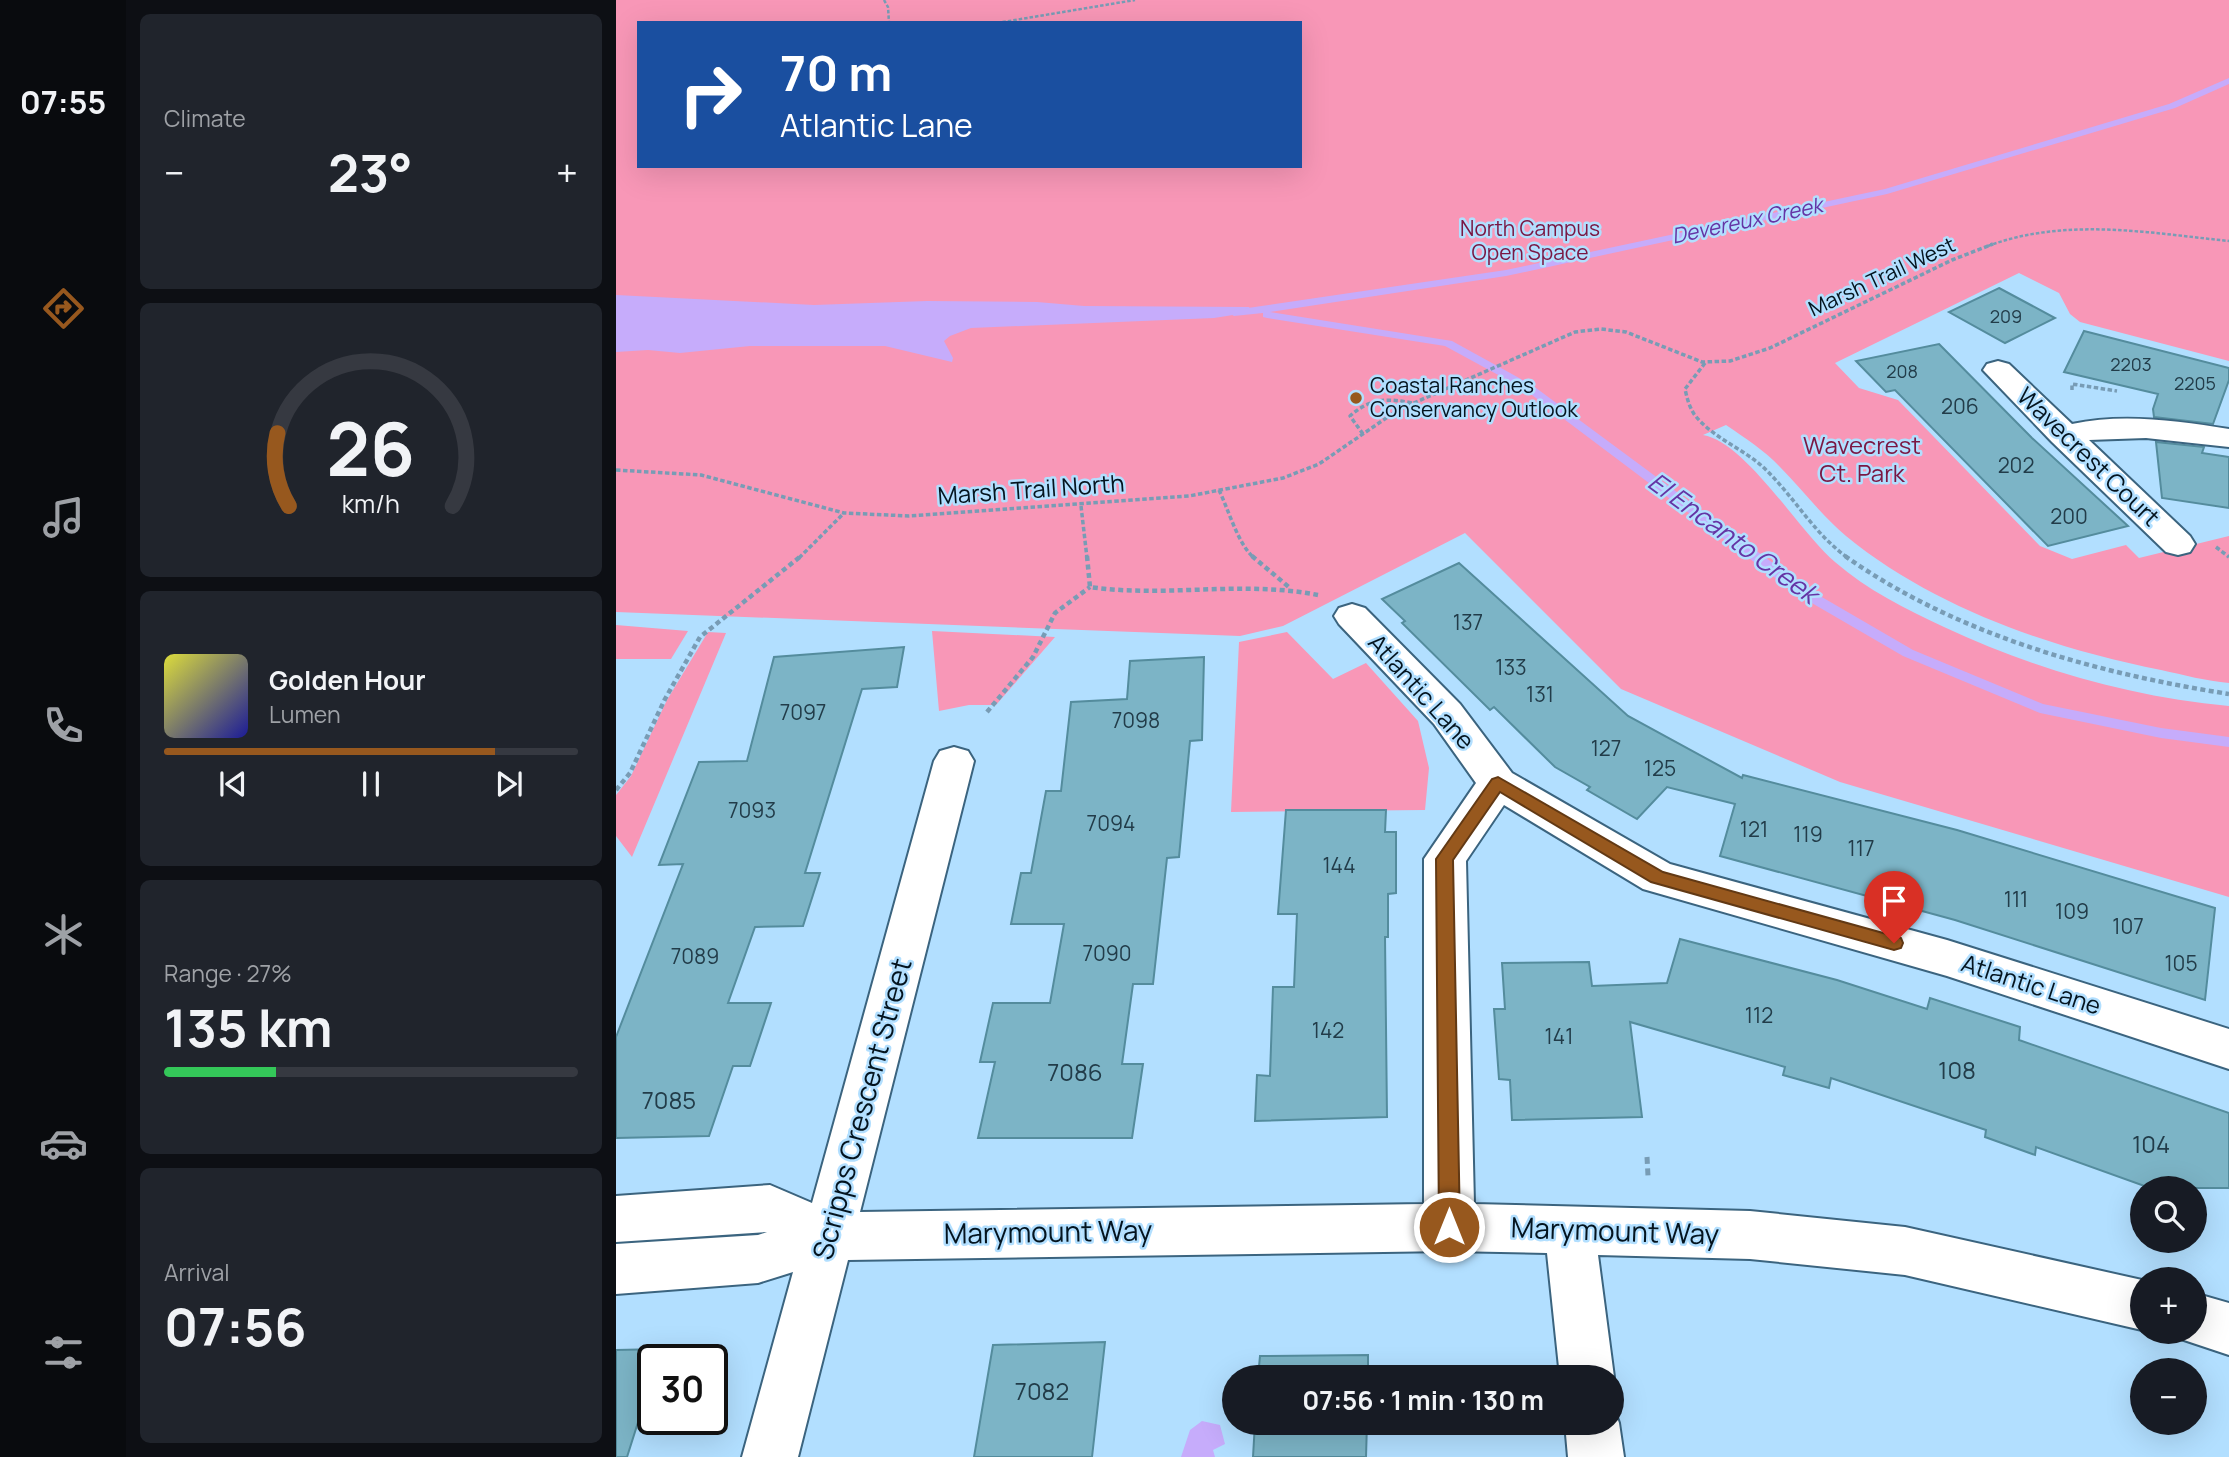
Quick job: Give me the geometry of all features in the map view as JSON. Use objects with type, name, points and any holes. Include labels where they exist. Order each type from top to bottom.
[{"type":"street","name":"Wavecrest Court","points":[[1998,370],[2178,544]]},
{"type":"street","points":[[2063,435],[2087,429],[2130,426],[2229,438]]},
{"type":"street","name":"Atlantic Lane","points":[[1340,608],[1447,714],[1498,783],[1658,877],[1947,958],[2229,1049]]},
{"type":"street","name":"Scripps Crescent Street","points":[[770,1457],[954,761]]},
{"type":"street","points":[[1449,1227],[1445,859],[1498,783]]},
{"type":"street","points":[[616,1219],[771,1208],[829,1236]]},
{"type":"street","name":"Marymount Way","points":[[829,1236],[1449,1227],[1750,1235],[1905,1251],[2130,1302]]},
{"type":"street","points":[[1569,1229],[1586,1365]]},
{"type":"street","points":[[616,1269],[758,1259],[829,1236]]},
{"type":"street","points":[[2207,1323],[2229,1329]]},
{"type":"street","points":[[1593,1435],[1596,1457]]},
{"type":"path","points":[[884,0],[889,21]]},
{"type":"path","points":[[1009,21],[1135,0]]},
{"type":"path","name":"Marsh Trail West","points":[[1705,363],[1746,356],[1770,348],[1952,260],[2004,240],[2056,231],[2110,229],[2229,241]]},
{"type":"path","name":"Marsh Trail North","points":[[616,470],[701,475],[844,513],[909,516],[1082,506],[1189,496],[1283,478],[1319,464],[1413,403],[1560,338],[1590,328],[1619,331],[1650,339],[1705,363]]},
{"type":"path","points":[[1705,363],[1685,388],[1685,402],[1695,416],[1765,469],[1826,541],[1860,567],[1924,603],[1993,633],[2066,659],[2229,694]]},
{"type":"path","points":[[1363,434],[1350,416],[1360,406],[1384,397],[1413,403]]},
{"type":"path","points":[[1219,490],[1238,530],[1243,548],[1290,588],[1340,608]]},
{"type":"path","points":[[1082,506],[1090,587]]},
{"type":"path","points":[[616,789],[630,773],[665,699],[700,637],[793,564],[844,513]]},
{"type":"path","points":[[987,712],[1037,651],[1055,613],[1090,587],[1132,592],[1203,587],[1290,588]]},
{"type":"path","points":[[1647,1157],[1648,1176]]},
{"type":"green space","name":"North Campus Open Space","points":[[616,0],[2229,0],[2229,361],[2080,322],[2070,314],[2059,293],[2019,273],[1835,363],[1859,388],[1898,400],[2040,546],[2072,559],[2126,545],[2139,558],[2229,536],[2229,683],[2187,676],[2078,650],[1995,622],[1955,604],[1880,562],[1846,536],[1774,461],[1726,425],[1703,435],[1720,441],[1737,454],[1835,562],[1901,606],[1978,642],[2083,679],[2155,696],[2229,706],[2229,897],[1840,782],[1621,689],[1465,533],[1283,626],[1240,636],[616,612]]},
{"type":"green space","points":[[616,625],[688,631],[671,659],[616,659]]},
{"type":"green space","points":[[932,631],[1055,637],[996,705],[969,705],[939,711]]},
{"type":"green space","points":[[708,632],[726,633],[632,857],[616,836],[616,795],[631,776],[667,700]]},
{"type":"green space","points":[[1287,632],[1333,679],[1366,663],[1418,721],[1429,768],[1425,810],[1231,812],[1239,642]]},
{"type":"shaded area","points":[[616,295],[814,305],[927,301],[1249,307],[1252,312],[1214,318],[971,328],[944,341],[953,358],[952,362],[885,346],[750,346],[680,353],[648,350],[616,352]]},
{"type":"shaded area","points":[[1202,1421],[1220,1425],[1225,1444],[1213,1450],[1215,1457],[1181,1457],[1190,1430]]},
{"type":"building","points":[[1999,288],[2055,318],[2005,343],[1949,312]]},
{"type":"building","points":[[2084,331],[2229,368],[2229,380],[2213,424],[2154,417],[2153,409],[2158,394],[2064,372]]},
{"type":"building","points":[[1939,344],[2032,438],[2128,526],[2048,546],[1895,390],[1886,392],[1856,361]]},
{"type":"building","points":[[2156,442],[2204,447],[2202,453],[2229,457],[2229,508],[2162,498]]},
{"type":"building","points":[[1459,563],[1628,716],[1742,778],[1743,775],[1957,830],[2215,908],[2205,1000],[1955,920],[1720,856],[1735,804],[1667,787],[1637,819],[1587,790],[1590,787],[1555,767],[1494,707],[1490,710],[1402,623],[1405,621],[1382,599]]},
{"type":"building","points":[[904,647],[897,687],[862,689],[805,873],[820,873],[803,926],[755,927],[728,1003],[771,1003],[750,1066],[733,1066],[709,1136],[616,1138],[616,1037],[683,864],[659,865],[699,762],[747,761],[774,657]]},
{"type":"building","points":[[1204,657],[1202,740],[1190,741],[1179,857],[1167,858],[1153,984],[1133,984],[1122,1064],[1143,1064],[1132,1138],[978,1138],[995,1062],[980,1062],[993,1003],[1050,1003],[1064,924],[1011,924],[1021,873],[1031,873],[1046,791],[1061,791],[1071,702],[1127,699],[1130,661]]},
{"type":"building","points":[[1286,810],[1386,810],[1385,832],[1396,832],[1396,893],[1388,894],[1388,937],[1385,937],[1387,1117],[1255,1121],[1257,1075],[1270,1076],[1273,987],[1294,987],[1297,914],[1278,914]]},
{"type":"building","points":[[1680,939],[1837,980],[1927,1009],[1930,998],[2020,1027],[2019,1040],[2229,1113],[2229,1188],[2207,1188],[2207,1176],[2130,1176],[2130,1181],[2036,1147],[2035,1155],[1985,1137],[1986,1130],[1831,1078],[1829,1088],[1783,1075],[1785,1067],[1630,1022],[1642,1117],[1512,1120],[1510,1080],[1499,1079],[1494,1009],[1505,1009],[1502,963],[1589,962],[1592,986],[1667,983]]},
{"type":"building","points":[[1105,1342],[1092,1457],[974,1457],[993,1345]]},
{"type":"building","points":[[616,1350],[637,1350],[637,1425],[627,1457],[616,1457]]},
{"type":"building","points":[[1368,1355],[1368,1365],[1259,1365],[1260,1356]]},
{"type":"building","points":[[1254,1435],[1367,1435],[1366,1457],[1253,1457]]},
{"type":"waterway","name":"Devereux Creek","points":[[1234,313],[1506,273],[1887,191],[2172,106],[2229,81]]},
{"type":"waterway","name":"El Encanto Creek","points":[[1267,315],[1448,343],[1528,387],[1803,592],[1908,653],[2040,708],[2161,733],[2229,742]]},
{"type":"place","name":"Coastal Ranches Conservancy Outlook","points":[[1356,398]]},
{"type":"route","points":[[1449,1227],[1445,859],[1498,783],[1658,877],[1894,943]]},
{"type":"park label","name":"Wavecrest Ct. Park","points":[[1862,460]]}]
